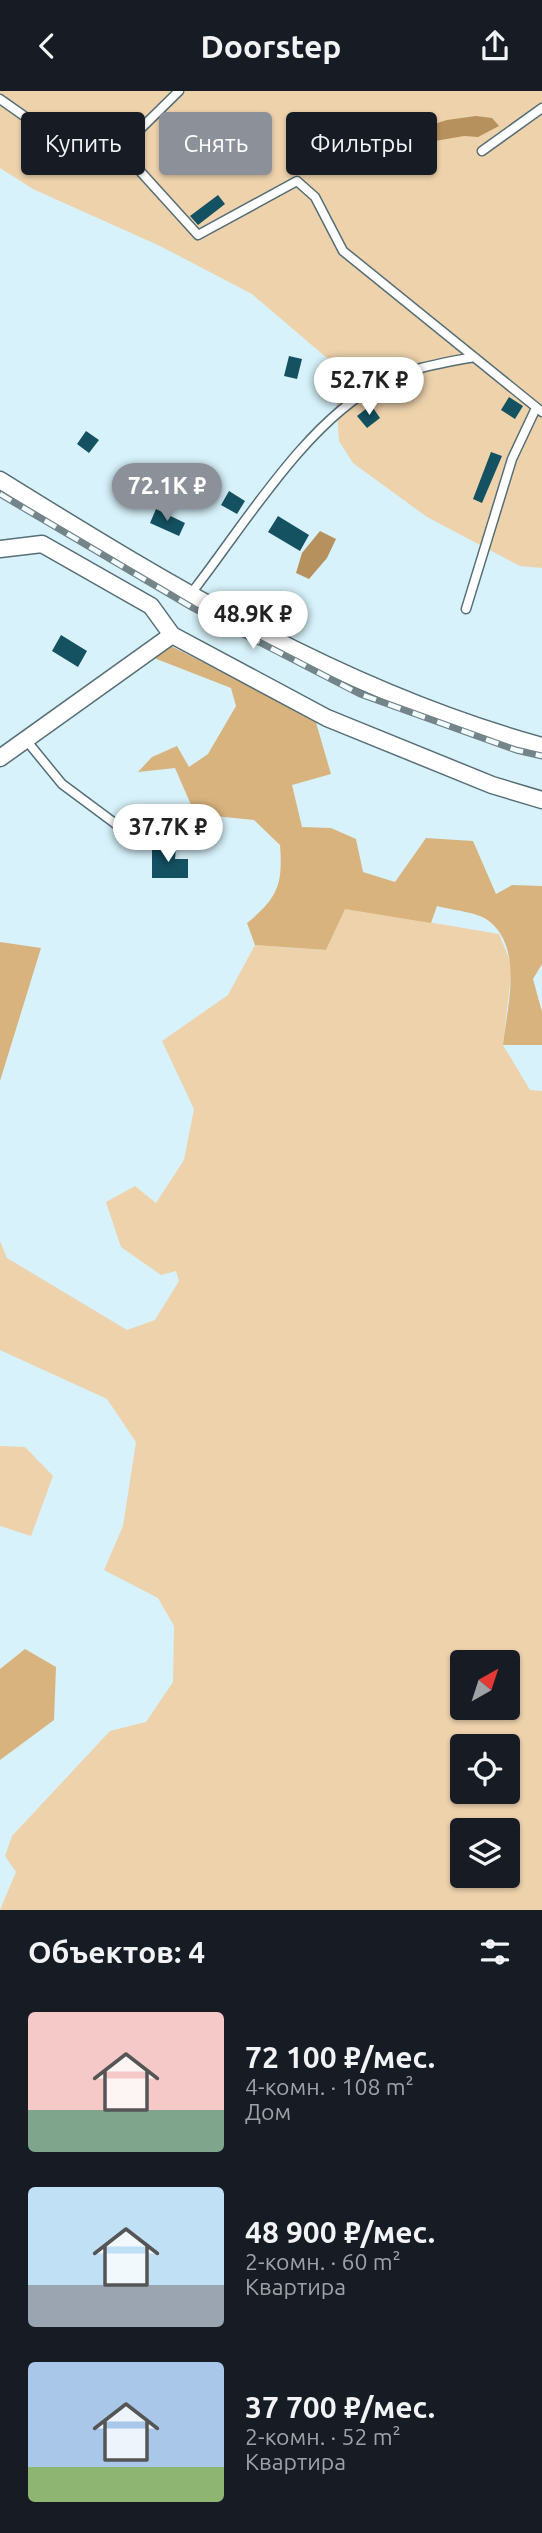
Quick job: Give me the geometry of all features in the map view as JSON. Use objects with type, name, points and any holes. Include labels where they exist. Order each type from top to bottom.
[{"type":"street","points":[[0,480],[257,633],[386,694],[488,731],[542,746]]},
{"type":"street","points":[[0,549],[42,544],[151,606],[172,635],[327,718],[492,785],[542,800]]},
{"type":"street","points":[[0,758],[172,635]]},
{"type":"lane","points":[[145,124],[179,91]]},
{"type":"lane","points":[[0,99],[21,114]]},
{"type":"lane","points":[[482,151],[542,108]]},
{"type":"lane","points":[[144,175],[198,235],[297,181],[315,197],[342,251],[539,410],[512,459],[466,609]]},
{"type":"lane","points":[[196,587],[278,480],[335,412],[381,383],[421,368],[474,357]]},
{"type":"lane","points":[[26,740],[62,784],[136,839]]},
{"type":"shaded area","points":[[0,91],[542,91],[542,568],[520,566],[427,517],[353,463],[339,441],[334,364],[252,294],[160,246],[33,189],[0,168]]},
{"type":"shaded area","points":[[476,116],[492,118],[499,126],[478,137],[464,136],[437,141],[437,123]]},
{"type":"shaded area","points":[[320,531],[336,539],[327,558],[309,579],[296,573],[302,553]]},
{"type":"shaded area","points":[[171,646],[315,719],[331,774],[292,785],[302,827],[331,828],[356,839],[363,872],[395,882],[426,838],[473,841],[496,894],[512,885],[542,886],[542,964],[533,979],[542,1012],[542,1045],[503,1045],[511,979],[507,947],[500,933],[489,921],[478,915],[437,906],[431,923],[345,909],[326,950],[255,945],[247,923],[266,906],[276,889],[280,870],[280,845],[254,820],[195,814],[175,768],[138,772],[152,757],[177,746],[189,767],[208,754],[236,706],[231,688],[154,658]]},
{"type":"shaded area","points":[[345,908],[499,934],[512,966],[503,1045],[530,1090],[542,1091],[542,1910],[0,1910],[16,1872],[5,1856],[12,1836],[110,1731],[146,1722],[173,1682],[174,1626],[158,1598],[104,1570],[123,1526],[136,1442],[107,1399],[0,1350],[0,1241],[7,1258],[127,1330],[155,1320],[179,1281],[176,1271],[161,1275],[121,1247],[106,1202],[135,1186],[156,1203],[184,1160],[194,1109],[162,1041],[228,995],[255,945],[326,950]]},
{"type":"shaded area","points":[[0,942],[41,948],[0,1081]]},
{"type":"shaded area","points":[[0,1446],[25,1447],[53,1476],[31,1536],[0,1526]]},
{"type":"shaded area","points":[[25,1649],[56,1667],[54,1720],[0,1760],[0,1669]]},
{"type":"building","points":[[218,195],[225,204],[198,225],[190,216]]},
{"type":"building","points":[[289,356],[302,359],[297,379],[284,376]]},
{"type":"building","points":[[509,397],[523,406],[515,419],[501,410]]},
{"type":"building","points":[[371,405],[380,418],[367,428],[357,416]]},
{"type":"building","points":[[86,431],[99,440],[89,453],[77,444]]},
{"type":"building","points":[[491,452],[502,456],[482,503],[473,499]]},
{"type":"building","points":[[229,491],[245,501],[237,514],[221,505]]},
{"type":"building","points":[[156,509],[185,523],[179,536],[150,523]]},
{"type":"building","points":[[278,516],[309,535],[300,551],[268,532]]},
{"type":"building","points":[[61,635],[87,651],[78,667],[52,651]]},
{"type":"building","points":[[152,847],[176,848],[175,859],[188,859],[188,878],[152,878]]},
{"type":"railway","points":[[0,494],[193,608],[360,694],[516,750],[542,756]]}]
